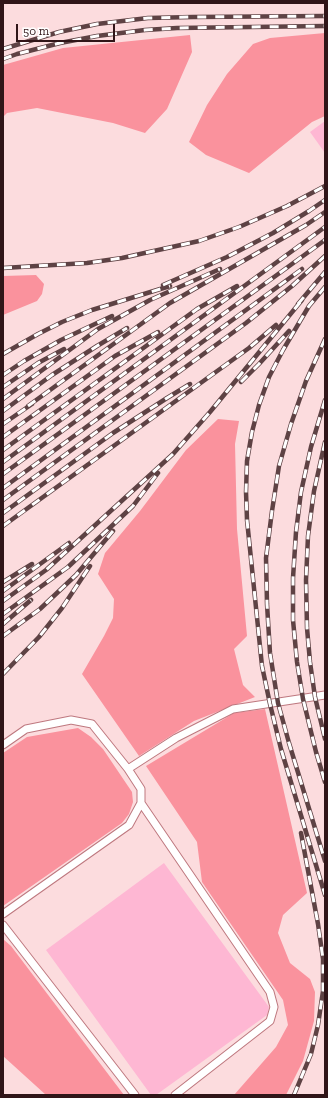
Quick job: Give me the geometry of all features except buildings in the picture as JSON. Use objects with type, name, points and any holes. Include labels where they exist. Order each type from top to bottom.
[{"type":"lane","points":[[128,769],[176,738],[233,709],[325,695]]},
{"type":"lane","points":[[3,745],[26,729],[71,720],[92,724],[128,769],[141,789],[142,803],[274,1000],[274,1014],[270,1021],[175,1095]]},
{"type":"lane","points":[[3,914],[129,825],[142,803]]},
{"type":"lane","points":[[3,925],[134,1095]]},
{"type":"shaded area","points":[[325,33],[325,116],[312,122],[249,173],[206,155],[189,142],[207,105],[227,74],[253,44],[270,38]]},
{"type":"shaded area","points":[[190,35],[192,52],[167,109],[145,133],[113,123],[37,108],[7,113],[3,117],[3,65],[63,48]]},
{"type":"shaded area","points":[[36,275],[44,284],[42,294],[37,301],[3,315],[3,276]]},
{"type":"shaded area","points":[[218,419],[239,421],[235,444],[237,529],[247,636],[234,649],[243,685],[255,697],[194,721],[139,756],[82,674],[113,618],[114,599],[98,574],[105,553],[140,511],[186,450]]},
{"type":"shaded area","points":[[265,709],[307,893],[283,915],[278,933],[290,963],[310,979],[315,992],[314,1021],[303,1061],[286,1095],[234,1095],[276,1047],[288,1025],[283,1000],[202,882],[197,842],[146,766],[234,713]]},
{"type":"shaded area","points":[[78,728],[91,737],[103,749],[132,792],[133,802],[129,814],[122,823],[3,906],[3,753],[27,737]]},
{"type":"shaded area","points":[[3,939],[11,946],[124,1095],[46,1095],[3,1056]]},
{"type":"railway","points":[[3,49],[59,32],[97,24],[148,18],[325,16]]},
{"type":"railway","points":[[3,59],[60,43],[97,36],[145,30],[177,28],[325,26]]},
{"type":"railway","points":[[3,268],[87,263],[122,258],[199,241],[239,227],[287,206],[325,186]]},
{"type":"railway","points":[[163,285],[227,257],[273,233],[325,200]]},
{"type":"railway","points":[[28,406],[170,303],[306,225],[325,212]]},
{"type":"railway","points":[[3,462],[325,227]]},
{"type":"railway","points":[[3,474],[325,240]]},
{"type":"railway","points":[[3,500],[246,323],[292,286],[325,256]]},
{"type":"railway","points":[[3,399],[98,329],[150,300],[220,269]]},
{"type":"railway","points":[[3,488],[302,269]]},
{"type":"railway","points":[[298,304],[325,272]]},
{"type":"railway","points":[[3,354],[62,322],[92,310],[170,286]]},
{"type":"railway","points":[[3,450],[197,309],[237,286]]},
{"type":"railway","points":[[325,287],[309,306],[269,377],[259,405],[252,432],[247,461],[246,492],[247,520],[262,666],[281,749],[325,895]]},
{"type":"railway","points":[[3,601],[46,570],[173,454],[210,412],[302,300]]},
{"type":"railway","points":[[3,375],[61,340],[112,316]]},
{"type":"railway","points":[[3,526],[249,348],[276,325]]},
{"type":"railway","points":[[3,411],[52,375],[127,328]]},
{"type":"railway","points":[[241,382],[289,331]]},
{"type":"railway","points":[[3,437],[115,356],[158,332]]},
{"type":"railway","points":[[325,339],[306,381],[291,424],[279,466],[266,558],[270,653],[278,703],[325,861]]},
{"type":"railway","points":[[3,387],[38,363],[64,349]]},
{"type":"railway","points":[[3,513],[113,433],[190,384]]},
{"type":"railway","points":[[325,400],[311,447],[301,492],[296,532],[293,578],[293,620],[297,662],[303,699],[325,782]]},
{"type":"railway","points":[[3,424],[32,404]]},
{"type":"railway","points":[[325,442],[314,491],[308,536],[306,580],[307,628],[310,662],[315,697],[325,739]]},
{"type":"railway","points":[[3,614],[68,567],[133,506],[158,473]]},
{"type":"railway","points":[[3,636],[40,609],[76,575],[113,531]]},
{"type":"railway","points":[[3,591],[69,543]]},
{"type":"railway","points":[[3,582],[32,564]]},
{"type":"railway","points":[[3,674],[39,637],[62,608],[90,566]]},
{"type":"railway","points":[[3,624],[31,600]]},
{"type":"railway","points":[[294,1095],[311,1054],[318,1025],[323,991],[323,959],[301,833]]}]
